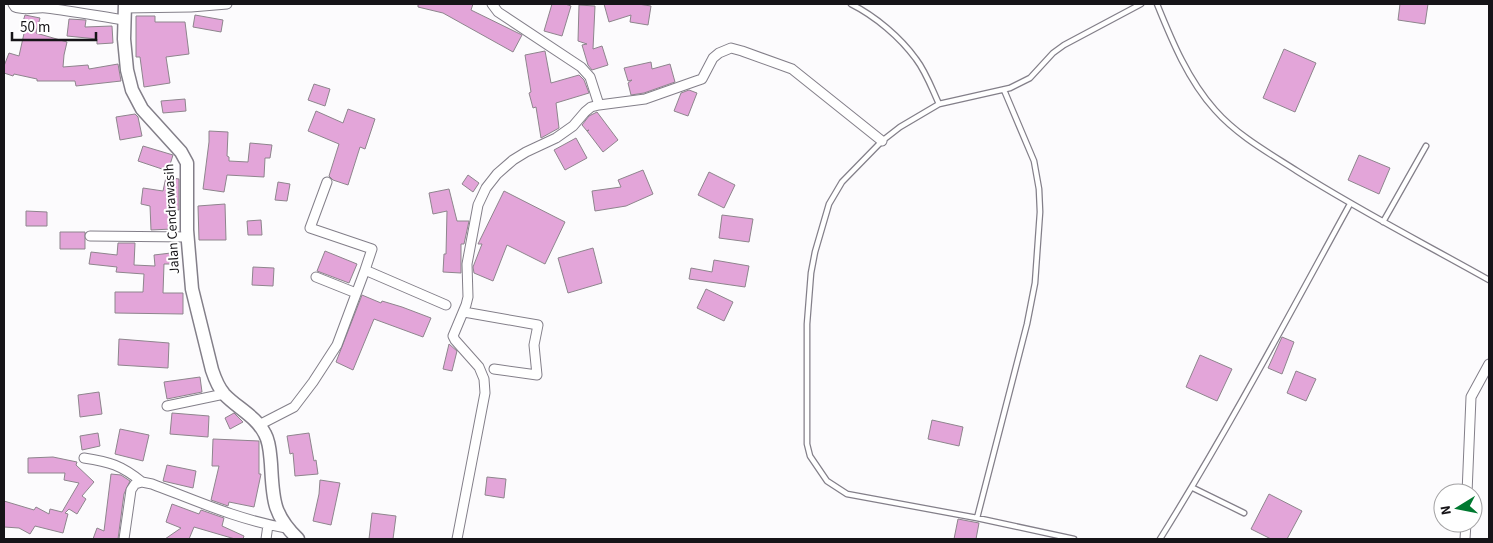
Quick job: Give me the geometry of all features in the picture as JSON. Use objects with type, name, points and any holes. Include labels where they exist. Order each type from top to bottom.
[{"type":"street","points":[[13,4],[15,8],[19,9],[38,7],[124,11],[227,4]]},
{"type":"street","points":[[492,4],[498,12],[581,67],[590,77],[599,105]]},
{"type":"street","name":"Jalan Cendrawasih","points":[[124,11],[127,70],[137,101],[181,152],[187,163],[188,237],[192,288],[212,370],[216,382],[224,394],[259,425],[265,434],[269,446],[273,497],[278,514],[286,528],[298,539]]},
{"type":"street","points":[[458,539],[485,393],[484,379],[479,367],[454,340],[454,333],[464,312],[468,297],[466,264],[478,205],[486,188],[497,174],[526,152],[556,138],[572,126],[591,107],[645,99],[702,79],[713,58],[718,53],[731,48],[792,69],[882,141]]},
{"type":"street","points":[[259,425],[294,407],[337,345],[372,249],[310,228],[327,182]]},
{"type":"street","points":[[90,236],[188,237]]},
{"type":"street","points":[[365,270],[446,305]]},
{"type":"street","points":[[316,277],[356,293]]},
{"type":"street","points":[[464,312],[538,325],[534,345],[537,375],[494,369]]},
{"type":"street","points":[[1467,483],[1471,397],[1489,364]]},
{"type":"street","points":[[167,406],[224,394]]},
{"type":"street","points":[[84,458],[108,462],[127,470],[142,482]]},
{"type":"street","points":[[124,539],[131,490],[135,484],[142,482],[152,484],[234,516],[286,528]]},
{"type":"street","points":[[266,539],[268,525]]},
{"type":"lane","points":[[851,4],[874,18],[905,45],[924,72],[939,104]]},
{"type":"lane","points":[[1074,539],[976,518],[847,494],[827,481],[810,456],[807,444],[807,324],[811,273],[829,204],[842,182],[882,141],[939,104],[1004,90],[1030,78],[1064,44],[1142,4]]},
{"type":"lane","points":[[1157,4],[1185,67],[1215,110],[1247,139],[1350,204],[1489,280]]},
{"type":"lane","points":[[976,518],[1027,324],[1035,283],[1040,212],[1039,189],[1034,161],[1004,90]]},
{"type":"lane","points":[[1383,222],[1426,146]]},
{"type":"lane","points":[[1160,539],[1192,488],[1266,358],[1350,204]]},
{"type":"lane","points":[[1192,488],[1244,513]]},
{"type":"building","points":[[418,4],[473,4],[471,10],[522,35],[513,52],[443,13],[418,7]]},
{"type":"building","points":[[552,4],[571,6],[562,36],[544,31]]},
{"type":"building","points":[[604,4],[651,6],[648,25],[630,22],[631,15],[609,22]]},
{"type":"building","points":[[1400,4],[1428,4],[1425,24],[1398,20]]},
{"type":"building","points":[[579,5],[595,6],[593,49],[602,46],[608,65],[592,70],[588,65],[582,45],[587,44],[578,41]]},
{"type":"building","points":[[25,15],[40,18],[36,33],[67,42],[63,67],[88,65],[89,69],[118,64],[121,81],[76,86],[75,81],[37,81],[37,79],[4,73],[4,66],[9,53],[19,56],[25,29],[21,28]]},
{"type":"building","points":[[195,15],[223,20],[221,32],[193,27]]},
{"type":"building","points":[[136,16],[155,16],[155,22],[185,22],[189,54],[166,57],[170,83],[144,87],[140,57],[136,57]]},
{"type":"building","points":[[69,19],[86,20],[85,27],[112,26],[113,43],[97,44],[97,39],[67,36]]},
{"type":"building","points":[[1284,49],[1316,63],[1295,112],[1263,98]]},
{"type":"building","points":[[545,51],[551,83],[579,75],[584,80],[589,93],[556,103],[559,128],[541,138],[536,107],[533,108],[529,93],[531,92],[525,55]]},
{"type":"building","points":[[651,62],[652,69],[670,64],[675,82],[644,93],[631,95],[628,83],[632,80],[628,81],[624,68]]},
{"type":"building","points":[[314,84],[330,89],[325,106],[308,100]]},
{"type":"building","points":[[689,90],[697,93],[688,116],[674,111],[681,93]]},
{"type":"building","points":[[185,99],[186,111],[163,113],[161,101]]},
{"type":"building","points":[[348,109],[375,119],[365,149],[360,147],[348,185],[333,180],[329,176],[339,144],[308,131],[316,111],[343,123]]},
{"type":"building","points":[[597,112],[618,140],[603,152],[582,125],[589,116]]},
{"type":"building","points":[[135,114],[138,117],[142,136],[120,140],[116,117]]},
{"type":"building","points":[[209,131],[228,132],[227,156],[229,161],[248,162],[250,143],[272,145],[270,158],[265,158],[264,177],[227,175],[224,192],[203,189]]},
{"type":"building","points":[[576,138],[587,158],[565,170],[554,150]]},
{"type":"building","points":[[143,146],[173,155],[168,171],[138,161]]},
{"type":"building","points":[[1359,155],[1390,168],[1379,194],[1348,180]]},
{"type":"building","points":[[643,170],[653,194],[626,206],[595,211],[592,191],[621,187],[618,180]]},
{"type":"building","points":[[709,172],[735,185],[724,208],[698,195]]},
{"type":"building","points":[[468,175],[479,183],[473,192],[462,184]]},
{"type":"building","points":[[166,177],[179,179],[179,210],[171,209],[172,229],[151,230],[150,206],[141,204],[143,188],[163,191]]},
{"type":"building","points":[[278,182],[290,184],[287,201],[275,200]]},
{"type":"building","points":[[449,189],[457,221],[469,221],[464,244],[461,244],[461,273],[443,272],[444,254],[446,254],[447,211],[433,214],[429,193]]},
{"type":"building","points":[[504,191],[565,222],[545,264],[507,245],[493,281],[474,273],[473,267],[482,244],[478,244]]},
{"type":"building","points":[[225,204],[226,240],[199,240],[198,206]]},
{"type":"building","points":[[26,211],[47,212],[47,226],[26,226]]},
{"type":"building","points":[[722,215],[753,219],[749,242],[719,238]]},
{"type":"building","points":[[261,220],[262,235],[248,235],[247,221]]},
{"type":"building","points":[[60,232],[85,232],[85,249],[60,249]]},
{"type":"building","points":[[118,243],[135,243],[134,265],[155,266],[154,255],[171,253],[173,264],[164,264],[163,293],[183,293],[183,314],[115,313],[115,292],[143,292],[144,274],[116,272],[117,267],[89,264],[91,252],[117,255]]},
{"type":"building","points":[[593,248],[602,283],[568,293],[558,258]]},
{"type":"building","points":[[325,251],[357,264],[349,283],[317,271]]},
{"type":"building","points":[[714,260],[749,266],[745,287],[689,279],[691,268],[712,272]]},
{"type":"building","points":[[253,267],[274,268],[273,286],[252,285]]},
{"type":"building","points":[[706,289],[733,302],[724,321],[697,308]]},
{"type":"building","points":[[362,295],[381,303],[382,301],[402,307],[431,318],[423,337],[374,319],[353,370],[336,362]]},
{"type":"building","points":[[1282,337],[1294,342],[1282,374],[1268,368]]},
{"type":"building","points":[[119,339],[169,343],[168,368],[118,365]]},
{"type":"building","points":[[449,344],[457,351],[452,371],[443,369]]},
{"type":"building","points":[[1200,355],[1232,369],[1217,401],[1186,387]]},
{"type":"building","points":[[1296,371],[1316,379],[1306,401],[1287,393]]},
{"type":"building","points":[[200,377],[202,392],[167,399],[164,382]]},
{"type":"building","points":[[99,392],[102,414],[80,417],[78,395]]},
{"type":"building","points":[[172,413],[209,416],[208,437],[170,434]]},
{"type":"building","points":[[234,413],[243,422],[230,429],[225,418]]},
{"type":"building","points":[[932,420],[963,427],[959,446],[928,439]]},
{"type":"building","points":[[120,429],[149,435],[143,461],[115,454]]},
{"type":"building","points":[[98,433],[100,446],[82,450],[80,436]]},
{"type":"building","points":[[309,433],[318,474],[295,476],[293,453],[290,454],[287,436]]},
{"type":"building","points":[[213,439],[259,441],[259,474],[261,474],[254,507],[229,502],[228,506],[211,500],[219,466],[212,466]]},
{"type":"building","points":[[53,457],[77,462],[76,465],[94,482],[82,496],[86,499],[77,514],[69,509],[65,513],[68,514],[63,533],[35,526],[30,534],[19,528],[4,527],[4,501],[34,510],[36,507],[49,514],[50,509],[62,512],[79,483],[64,480],[65,473],[28,473],[28,458]]},
{"type":"building","points":[[167,465],[196,471],[193,488],[163,481]]},
{"type":"building","points":[[111,474],[121,475],[130,481],[124,494],[118,539],[93,539],[97,528],[104,531]]},
{"type":"building","points":[[487,477],[506,479],[504,498],[485,495]]},
{"type":"building","points":[[320,480],[340,483],[331,525],[313,521]]},
{"type":"building","points":[[1269,494],[1302,511],[1287,539],[1271,539],[1251,529]]},
{"type":"building","points":[[172,504],[199,514],[201,510],[224,518],[222,526],[244,536],[243,539],[235,539],[194,527],[189,539],[165,539],[181,528],[166,522]]},
{"type":"building","points":[[372,513],[396,516],[393,539],[369,539]]},
{"type":"building","points":[[958,519],[979,523],[976,539],[954,539]]}]
